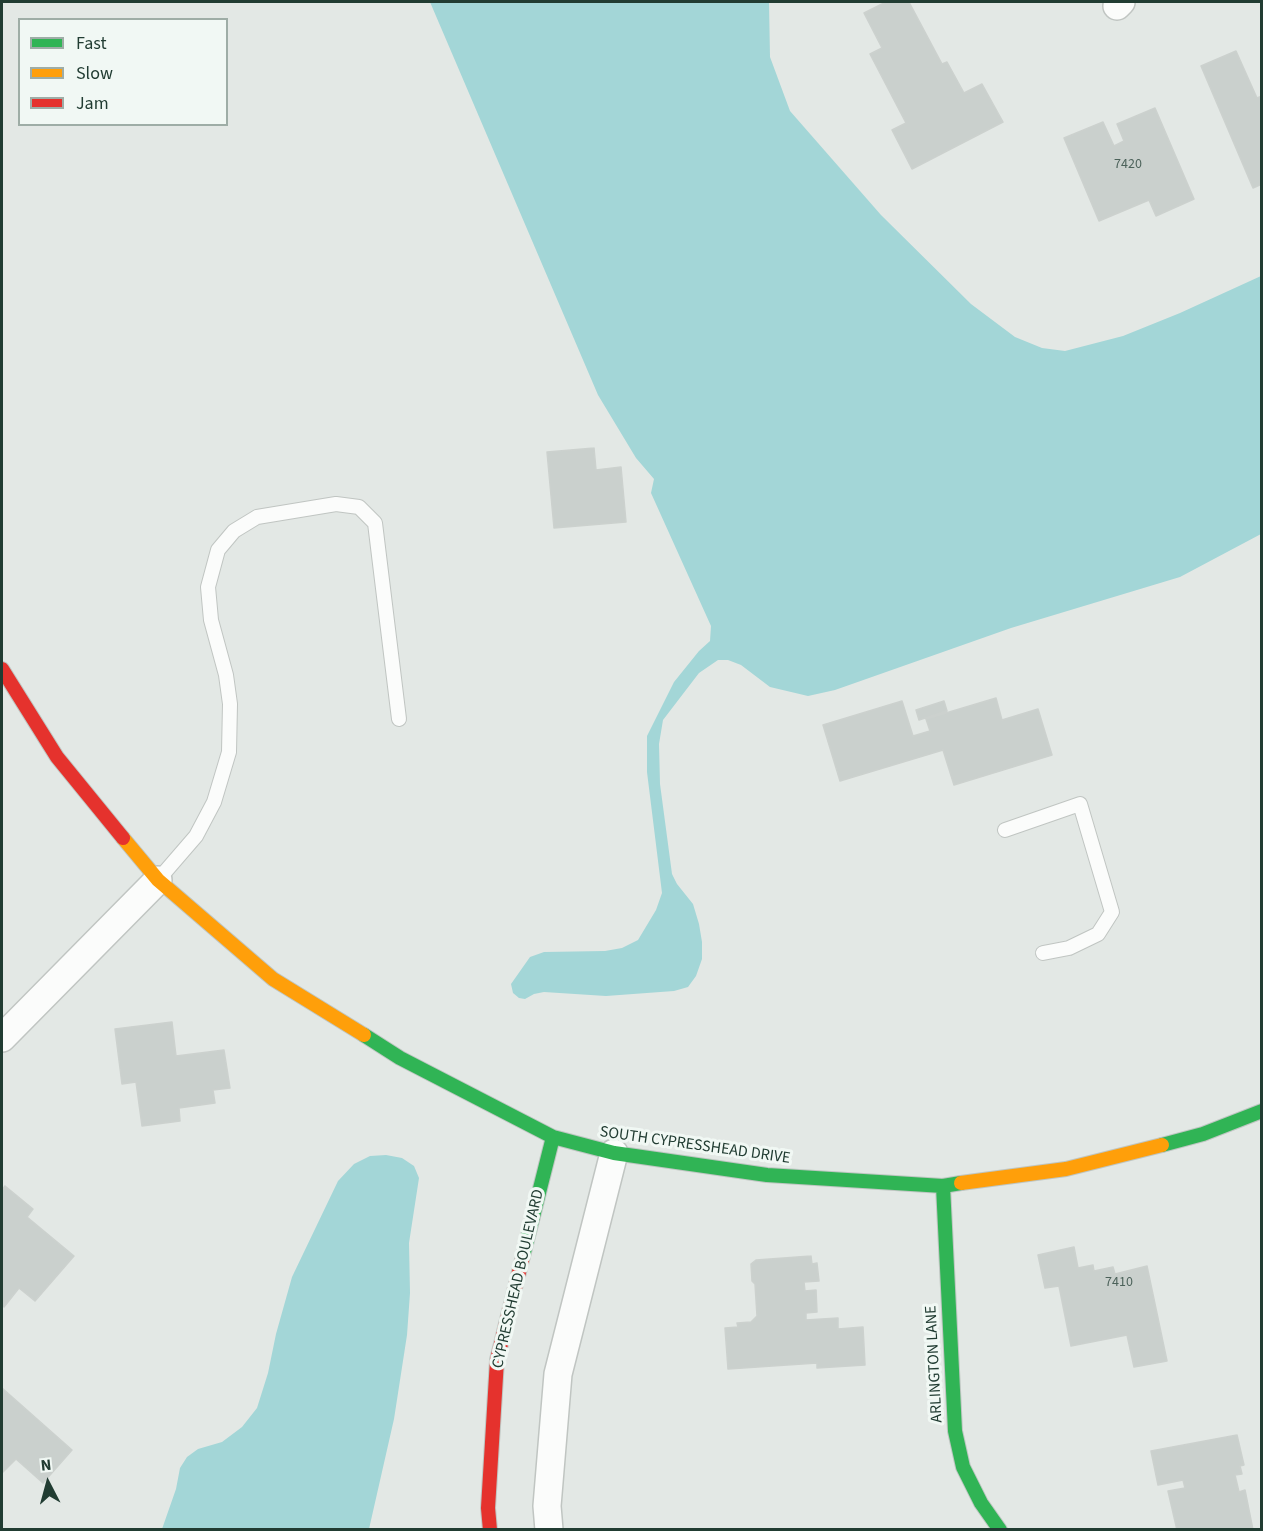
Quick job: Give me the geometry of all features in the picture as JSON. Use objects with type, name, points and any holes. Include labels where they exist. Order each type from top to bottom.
[{"type":"street","name":"SOUTH CYPRESSHEAD DRIVE","points":[[2,669],[57,757],[158,880],[273,979],[400,1058],[553,1137],[614,1153],[767,1175],[943,1186],[1066,1169],[1203,1134],[1262,1111]]},
{"type":"street","points":[[2,1038],[158,880]]},
{"type":"street","name":"CYPRESSHEAD BOULEVARD","points":[[490,1530],[488,1508],[497,1360],[553,1137]]},
{"type":"street","points":[[549,1530],[547,1506],[558,1374],[614,1153]]},
{"type":"street","name":"ARLINGTON LANE","points":[[943,1186],[955,1431],[963,1467],[981,1503],[1000,1530]]},
{"type":"lane","points":[[158,880],[196,836],[214,802],[229,752],[230,704],[226,675],[211,620],[208,587],[218,550],[234,531],[257,517],[336,504],[359,507],[375,523],[399,719]]},
{"type":"lane","points":[[1005,830],[1080,804],[1112,912],[1098,934],[1069,948],[1043,953]]},
{"type":"water","points":[[430,2],[769,2],[770,57],[790,111],[881,215],[971,304],[1015,337],[1042,348],[1065,351],[1123,336],[1261,276],[1261,534],[1180,577],[1011,628],[835,690],[808,696],[770,687],[741,665],[728,660],[718,660],[699,673],[663,720],[659,744],[660,784],[672,874],[693,904],[702,942],[702,959],[696,976],[688,987],[674,991],[606,996],[544,992],[525,999],[513,993],[511,984],[530,957],[544,952],[605,951],[622,948],[638,940],[656,910],[662,893],[647,772],[647,736],[674,682],[710,641],[711,626],[651,493],[654,479],[636,458],[598,395]]},
{"type":"water","points":[[386,1155],[402,1158],[414,1166],[419,1178],[409,1243],[410,1293],[407,1335],[394,1419],[369,1529],[162,1529],[176,1489],[180,1468],[187,1457],[198,1449],[222,1442],[242,1427],[257,1408],[292,1277],[338,1181],[354,1164],[370,1156]]},
{"type":"building","points":[[886,2],[909,2],[942,64],[947,62],[964,93],[982,84],[1003,122],[912,169],[892,130],[906,123],[870,54],[882,48],[864,13]]},
{"type":"building","points":[[1236,51],[1257,98],[1262,96],[1262,184],[1253,188],[1201,66]]},
{"type":"building","points":[[1155,108],[1194,199],[1156,216],[1149,200],[1099,221],[1064,138],[1103,122],[1114,146],[1124,141],[1117,124]]},
{"type":"building","points":[[594,448],[596,470],[621,467],[626,522],[554,528],[547,452]]},
{"type":"building","points":[[996,698],[1002,720],[1038,709],[1052,755],[954,785],[943,750],[840,781],[823,725],[902,701],[913,736],[930,731],[926,719]]},
{"type":"building","points":[[944,701],[947,711],[919,720],[916,710]]},
{"type":"building","points":[[172,1022],[176,1056],[224,1050],[230,1088],[213,1090],[215,1103],[179,1108],[180,1121],[142,1126],[136,1082],[122,1084],[115,1029]]},
{"type":"building","points":[[5,1186],[33,1209],[27,1217],[74,1256],[35,1301],[19,1288],[4,1307],[2,1305],[2,1190]]},
{"type":"building","points":[[1074,1247],[1078,1268],[1093,1265],[1094,1271],[1113,1267],[1115,1274],[1147,1266],[1167,1361],[1134,1367],[1127,1335],[1071,1346],[1059,1286],[1045,1288],[1038,1255]]},
{"type":"building","points":[[811,1256],[812,1264],[817,1263],[819,1281],[804,1282],[805,1291],[816,1290],[817,1312],[806,1313],[806,1320],[838,1318],[838,1329],[863,1327],[865,1365],[817,1368],[817,1363],[728,1369],[725,1328],[738,1327],[737,1323],[751,1322],[757,1316],[751,1264],[756,1260]]},
{"type":"building","points":[[2,1388],[72,1450],[43,1483],[16,1459],[2,1473]]},
{"type":"building","points":[[1237,1435],[1244,1465],[1240,1466],[1242,1474],[1235,1475],[1239,1492],[1245,1490],[1253,1530],[1177,1530],[1168,1491],[1185,1488],[1183,1480],[1158,1485],[1151,1451]]},
{"type":"traffic: fast","points":[[364,1035],[400,1058],[553,1137],[614,1153],[767,1175],[943,1186],[961,1183]]},
{"type":"traffic: fast","points":[[1162,1145],[1203,1134],[1262,1111]]},
{"type":"traffic: fast","points":[[523,1256],[553,1137]]},
{"type":"traffic: fast","points":[[943,1186],[955,1431],[963,1467],[981,1503],[1000,1530]]},
{"type":"traffic: slow","points":[[123,838],[158,880],[273,979],[364,1035]]},
{"type":"traffic: slow","points":[[961,1183],[1066,1169],[1162,1145]]},
{"type":"traffic: jam","points":[[2,669],[57,757],[123,838]]},
{"type":"traffic: jam","points":[[490,1530],[488,1508],[497,1360],[523,1256]]}]
